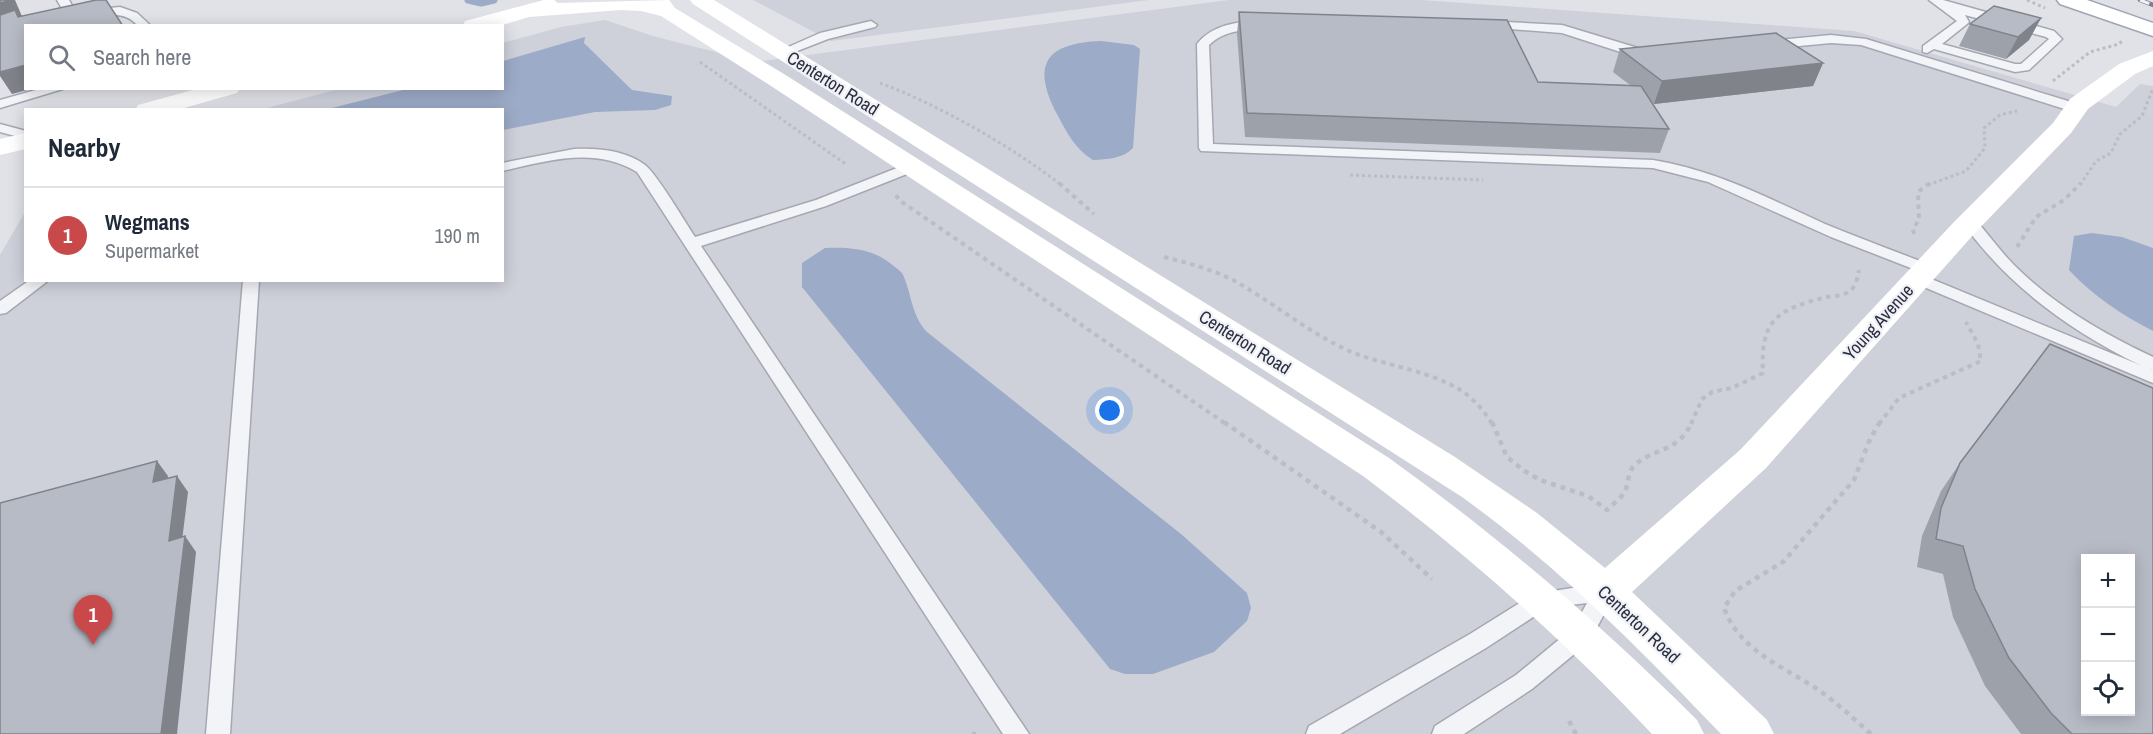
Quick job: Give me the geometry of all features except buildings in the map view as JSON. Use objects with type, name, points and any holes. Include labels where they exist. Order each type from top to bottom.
[{"type":"main road","points":[[480,24],[569,0]]},
{"type":"main road","name":"Centerton Road","points":[[700,0],[1497,503],[1554,547],[1605,591],[1751,734]]},
{"type":"main road","points":[[2067,0],[2153,30]]},
{"type":"main road","name":"Centerton Road","points":[[529,11],[621,4],[663,6],[904,181],[1376,467],[1475,541],[1636,686],[1681,734]]},
{"type":"main road","name":"Young Avenue","points":[[1605,591],[1753,459],[1970,222],[2062,128],[2086,98],[2127,69],[2153,58]]},
{"type":"main road","points":[[154,108],[222,90]]},
{"type":"main road","points":[[0,147],[24,141]]},
{"type":"lane","points":[[63,0],[72,16]]},
{"type":"lane","points":[[1933,45],[2015,68],[2025,67],[2056,39],[2050,34],[1940,3]]},
{"type":"lane","points":[[1916,57],[1963,22],[1961,17],[1940,3]]},
{"type":"lane","points":[[41,24],[72,16],[119,10],[138,16],[144,24]]},
{"type":"lane","points":[[1272,23],[1233,27],[1213,33],[1203,44],[1206,148],[1653,164],[1681,168],[1711,178],[2153,377]]},
{"type":"lane","points":[[1468,24],[1561,29],[1615,44],[1634,53],[1665,56]]},
{"type":"lane","points":[[783,52],[824,36],[872,25]]},
{"type":"lane","points":[[1752,47],[1831,39],[1862,42],[2076,108]]},
{"type":"lane","points":[[0,104],[52,90]]},
{"type":"lane","points":[[0,128],[24,134]]},
{"type":"lane","points":[[504,167],[559,155],[584,153],[607,155],[636,164],[651,180],[1017,734]]},
{"type":"lane","points":[[693,243],[821,203],[904,181]]},
{"type":"lane","points":[[1970,222],[2007,268],[2045,301],[2089,331],[2153,364]]},
{"type":"lane","points":[[0,309],[38,282]]},
{"type":"lane","points":[[218,734],[251,282]]},
{"type":"lane","points":[[1318,734],[1478,641],[1542,600],[1605,591]]},
{"type":"lane","points":[[1444,734],[1524,682],[1581,635],[1605,591]]},
{"type":"path","points":[[2048,83],[2090,52],[2119,44],[2123,40],[2121,35]]},
{"type":"path","points":[[691,55],[847,165]]},
{"type":"path","points":[[870,79],[913,94],[1033,164],[1059,181],[1099,220]]},
{"type":"path","points":[[2012,248],[2017,248],[2036,217],[2064,200],[2078,187],[2096,161],[2111,153],[2120,134],[2142,116],[2153,88]]},
{"type":"path","points":[[1914,234],[1913,229],[1918,220],[1918,192],[1930,183],[1966,171],[1985,148],[1984,128],[2000,115],[2026,111]]},
{"type":"path","points":[[904,181],[899,200],[1062,309],[1346,507],[1381,532],[1432,579]]},
{"type":"path","points":[[1157,254],[1206,268],[1232,280],[1331,341],[1355,353],[1412,369],[1459,389],[1491,421],[1507,457],[1522,471],[1540,480],[1588,496],[1607,510],[1624,493],[1631,469],[1640,461],[1664,450],[1686,435],[1702,399],[1712,392],[1732,388],[1762,373],[1760,351],[1773,319],[1796,305],[1849,292],[1857,281],[1859,270]]},
{"type":"path","points":[[1871,734],[1819,690],[1750,647],[1727,621],[1724,608],[1733,591],[1759,574],[1773,571],[1784,562],[1854,480],[1870,439],[1881,420],[1899,398],[1981,361],[1978,344],[1963,317]]},
{"type":"path","points":[[1569,721],[1576,734]]},
{"type":"shaded area","points":[[753,0],[1149,0],[831,41]]},
{"type":"shaded area","points":[[1229,0],[1422,0],[1854,31],[2116,107],[2140,84],[2153,86],[2153,734],[0,734],[0,255],[24,214],[24,282],[504,282],[504,108],[267,108],[335,90],[504,90],[504,43],[561,27],[605,20],[653,36],[755,62]]},
{"type":"water","points":[[585,37],[584,43],[632,90],[672,96],[671,105],[655,110],[595,112],[504,130],[504,108],[332,108],[403,90],[504,90],[504,61]]},
{"type":"water","points":[[1101,41],[1134,45],[1140,49],[1133,148],[1129,152],[1109,159],[1093,160],[1076,146],[1061,121],[1049,97],[1045,82],[1045,69],[1056,52],[1067,46]]},
{"type":"water","points":[[2092,233],[2122,237],[2153,248],[2153,331],[2108,304],[2069,270],[2074,236]]},
{"type":"water","points":[[825,248],[863,250],[879,256],[899,270],[918,319],[927,332],[1181,534],[1247,593],[1251,608],[1247,621],[1214,652],[1153,674],[1125,674],[1110,669],[802,287],[802,263]]},
{"type":"waterway","points":[[468,0],[481,3],[494,0]]},
{"type":"railway","points":[[2140,0],[2153,5]]},
{"type":"place","name":"Wegmans","points":[[93,645]]}]
